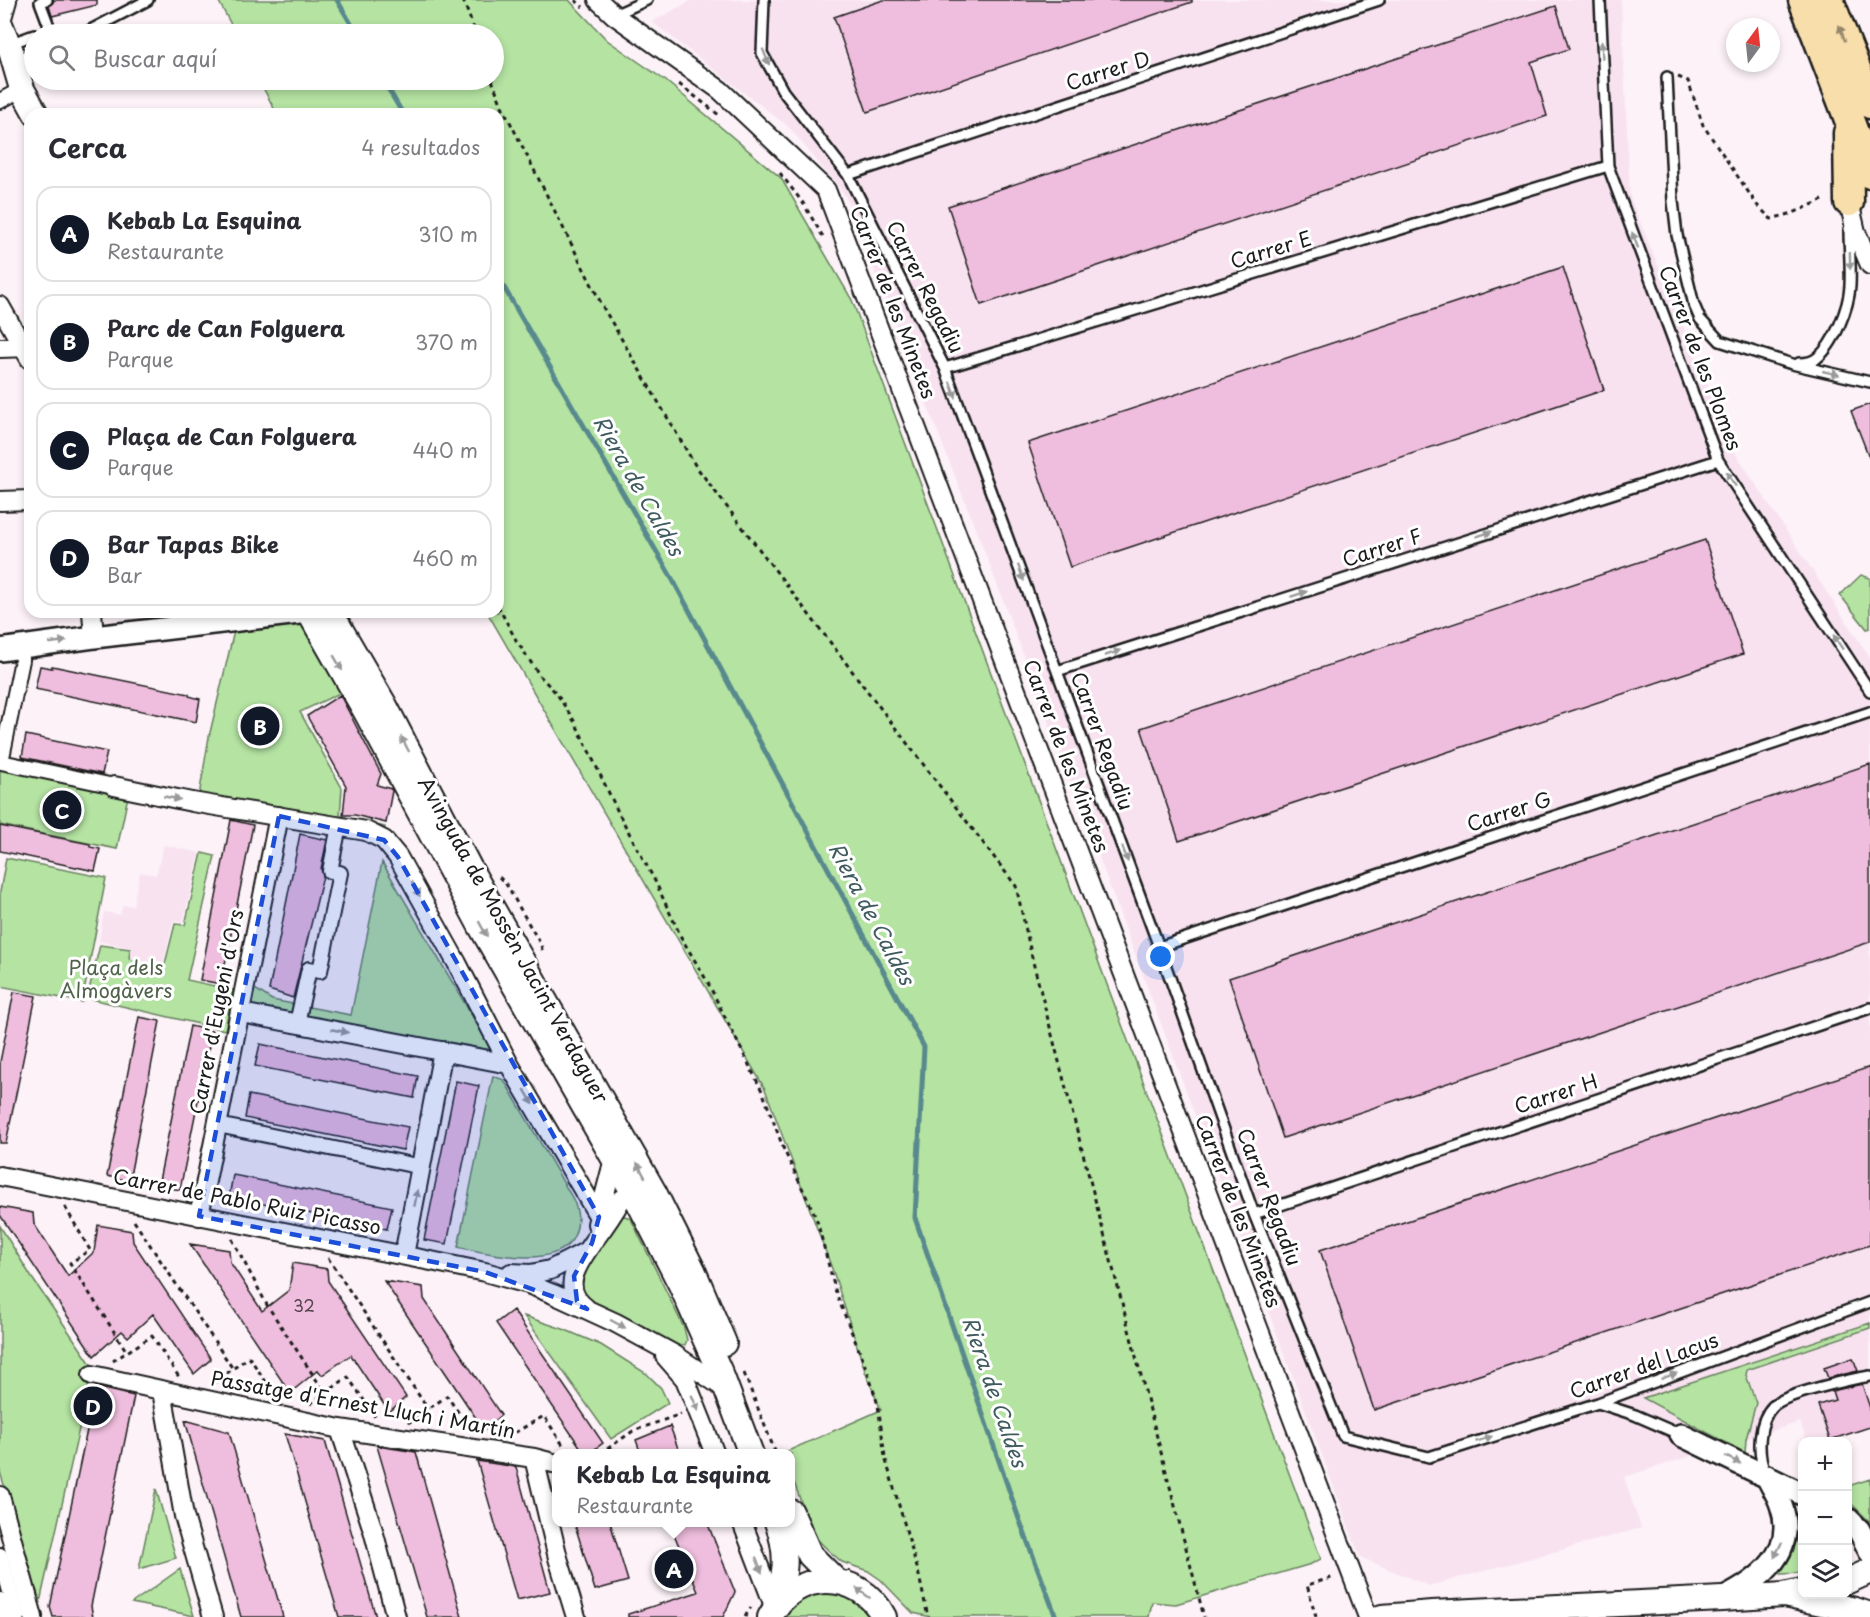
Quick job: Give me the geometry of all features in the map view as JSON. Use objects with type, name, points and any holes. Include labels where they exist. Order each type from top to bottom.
[{"type":"highway","points":[[1803,0],[1859,110],[1836,201]]},
{"type":"highway","points":[[1829,0],[1859,110],[1870,174]]},
{"type":"main road","points":[[0,14],[4,0]]},
{"type":"main road","points":[[4,34],[22,88],[33,108]]},
{"type":"main road","name":"Avinguda de Mossèn Jacint Verdaguer","points":[[312,618],[366,712],[480,925],[614,1159],[736,1387],[766,1449]]},
{"type":"main road","name":"Avinguda de Mossèn Jacint Verdaguer","points":[[333,618],[384,704],[471,871],[655,1194],[693,1270],[710,1311],[736,1387],[750,1449]]},
{"type":"main road","points":[[795,1521],[810,1556],[836,1581]]},
{"type":"main road","points":[[772,1613],[786,1561],[779,1527]]},
{"type":"main road","points":[[1852,1579],[1870,1571]]},
{"type":"main road","points":[[772,1613],[786,1595],[801,1586],[818,1581],[836,1581],[858,1589],[868,1596],[885,1616]]},
{"type":"main road","points":[[1382,1617],[1722,1599],[1793,1593],[1870,1615]]},
{"type":"street","name":"Carrer de les Minetes","points":[[591,5],[614,15],[720,90],[826,190],[1368,1617]]},
{"type":"street","points":[[0,101],[22,88]]},
{"type":"street","points":[[1836,201],[1856,232],[1870,265]]},
{"type":"street","points":[[0,306],[24,345]]},
{"type":"street","points":[[0,348],[24,351]]},
{"type":"street","points":[[0,501],[24,500]]},
{"type":"street","points":[[92,618],[94,637]]},
{"type":"street","points":[[10,649],[94,637],[179,619],[198,618]]},
{"type":"street","points":[[10,649],[22,660],[1,762],[192,802],[366,831],[384,840],[398,857],[457,963],[509,1064],[599,1217]]},
{"type":"street","name":"Carrer d'Eugeni d'Ors","points":[[199,1216],[279,816]]},
{"type":"street","points":[[297,1023],[309,969],[320,971],[340,873],[330,871],[339,826]]},
{"type":"street","points":[[241,1013],[509,1064]]},
{"type":"street","points":[[404,1256],[443,1051]]},
{"type":"street","points":[[218,1125],[422,1167]]},
{"type":"street","points":[[589,1248],[614,1159]]},
{"type":"street","name":"Carrer de Pablo Ruiz Picasso","points":[[0,1176],[485,1272],[528,1284],[616,1323],[675,1355],[718,1384],[736,1387]]},
{"type":"street","name":"Avinguda de Mossèn Jacint Verdaguer","points":[[632,1196],[646,1202],[655,1214],[676,1255],[693,1270]]},
{"type":"street","name":"Carrer de Pablo Ruiz Picasso","points":[[587,1309],[577,1301],[572,1285],[576,1270],[621,1200],[632,1196]]},
{"type":"street","name":"Carrer de Pablo Ruiz Picasso","points":[[485,1272],[531,1274],[550,1270],[589,1248]]},
{"type":"street","points":[[648,1342],[671,1362],[685,1379],[713,1449]]},
{"type":"street","name":"Passatge d'Ernest Lluch i Martín","points":[[92,1375],[340,1429],[534,1458],[552,1463]]},
{"type":"street","points":[[162,1391],[184,1515],[213,1617]]},
{"type":"street","points":[[340,1429],[372,1530],[396,1617]]},
{"type":"street","points":[[1680,1435],[1798,1492]]},
{"type":"street","points":[[534,1458],[558,1558],[576,1617]]},
{"type":"street","points":[[1722,1599],[1746,1588],[1761,1576],[1781,1548],[1785,1534],[1785,1519],[1767,1476]]},
{"type":"street","points":[[0,1496],[33,1617]]},
{"type":"street","points":[[1852,1523],[1859,1530],[1870,1552]]},
{"type":"street","points":[[744,1527],[772,1613]]},
{"type":"street","points":[[0,1556],[17,1617]]},
{"type":"street","points":[[0,1602],[4,1617]]},
{"type":"lane","points":[[47,0],[40,2],[48,24]]},
{"type":"lane","points":[[99,24],[130,4],[147,0]]},
{"type":"lane","points":[[614,15],[647,0]]},
{"type":"lane","name":"Carrer Regadiu","points":[[764,0],[762,53],[783,91],[848,175],[945,368],[1159,947],[1254,1214],[1343,1436],[1429,1457]]},
{"type":"lane","name":"Carrer D","points":[[848,175],[1379,0]]},
{"type":"lane","name":"Carrer de les Plomes","points":[[1600,0],[1608,166],[1718,460],[1870,691]]},
{"type":"lane","points":[[4,34],[24,35]]},
{"type":"lane","points":[[5,68],[22,88]]},
{"type":"lane","points":[[1667,77],[1673,201],[1677,235],[1694,305],[1700,319],[1720,341],[1792,364],[1870,382]]},
{"type":"lane","name":"Carrer E","points":[[945,368],[1608,166]]},
{"type":"lane","points":[[1792,364],[1809,363],[1817,358],[1828,344],[1845,312],[1850,286],[1836,201]]},
{"type":"lane","name":"Carrer F","points":[[1057,671],[1718,460]]},
{"type":"lane","name":"Carrer G","points":[[1159,947],[1870,712]]},
{"type":"lane","name":"Carrer H","points":[[1254,1214],[1870,1008]]},
{"type":"lane","name":"Carrer del Lacus","points":[[1429,1457],[1598,1403],[1870,1302]]},
{"type":"lane","points":[[1767,1476],[1760,1450],[1764,1425],[1774,1404],[1830,1385],[1870,1376]]},
{"type":"lane","points":[[1598,1403],[1635,1415],[1680,1435]]},
{"type":"path","points":[[463,0],[472,24]]},
{"type":"path","points":[[575,0],[591,5]]},
{"type":"path","points":[[1667,77],[1677,76],[1688,81],[1703,125],[1757,205],[1772,219],[1836,201]]},
{"type":"path","points":[[672,79],[719,115]]},
{"type":"path","points":[[496,90],[503,108]]},
{"type":"path","points":[[504,110],[604,309],[695,465],[1016,886],[1033,962],[1204,1617]]},
{"type":"path","points":[[776,166],[803,203],[825,240]]},
{"type":"path","points":[[504,617],[540,676],[557,694],[576,724],[682,939],[707,981],[763,1093],[784,1150],[816,1217],[836,1293],[868,1373],[878,1405],[885,1457],[918,1571],[928,1617]]},
{"type":"path","points":[[54,1187],[90,1250],[70,1263],[127,1352]]},
{"type":"path","points":[[120,1200],[233,1369]]},
{"type":"path","points":[[223,1221],[267,1305],[325,1393]]},
{"type":"path","points":[[316,1239],[428,1409]]},
{"type":"path","points":[[92,1375],[152,1336],[193,1398],[249,1357],[291,1418],[348,1377],[388,1436],[447,1395],[484,1451],[544,1416],[566,1449]]},
{"type":"path","points":[[607,1449],[633,1431],[697,1408]]},
{"type":"path","points":[[1316,1617],[1307,1585],[1335,1577]]},
{"type":"highlighted area","points":[[279,816],[384,840],[398,857],[599,1217],[592,1243],[574,1276],[577,1301],[587,1309],[485,1272],[199,1216]]},
{"type":"shaded area","points":[[692,0],[1621,0],[1630,198],[1736,454],[1870,658],[1870,1400],[1824,1414],[1832,1437],[1806,1437],[1800,1422],[1624,1477],[1641,1528],[1429,1586],[1360,1557],[991,568],[845,195],[789,127],[652,22]]},
{"type":"shaded area","points":[[164,845],[200,853],[183,922],[173,921],[162,969],[141,965],[141,959],[131,957],[132,948],[99,941],[104,912],[120,915],[123,905],[133,906],[140,872],[156,875]]},
{"type":"green space","points":[[218,0],[569,0],[607,40],[666,81],[781,178],[852,300],[1321,1559],[1311,1564],[1176,1604],[1152,1602],[1149,1617],[931,1617],[913,1613],[881,1580],[868,1571],[842,1562],[813,1535],[795,1485],[795,1449],[792,1449],[881,1410],[866,1374],[834,1274],[765,1089],[490,618],[504,618],[504,108],[274,108],[264,90],[504,90],[504,24],[231,24]]},
{"type":"green space","points":[[1861,575],[1870,578],[1870,628],[1867,629],[1840,595]]},
{"type":"green space","points":[[304,623],[344,691],[300,712],[342,788],[340,816],[385,827],[384,831],[199,796],[209,737],[234,631]]},
{"type":"green space","points":[[0,769],[128,796],[117,849],[0,825]]},
{"type":"green space","name":"Plaça dels Almogàvers","points":[[202,853],[215,856],[187,980],[233,990],[225,1030],[87,998],[100,945],[130,949],[129,959],[139,961],[141,968],[163,972],[175,924],[185,925]]},
{"type":"green space","points":[[6,858],[106,878],[82,1002],[0,986],[0,892]]},
{"type":"green space","points":[[382,862],[492,1050],[250,1007],[252,987],[272,1000],[351,1015]]},
{"type":"green space","points":[[493,1076],[504,1080],[575,1203],[578,1220],[575,1234],[567,1246],[555,1253],[522,1257],[504,1256],[458,1247]]},
{"type":"green space","points":[[625,1216],[631,1219],[684,1328],[687,1340],[685,1345],[678,1347],[582,1298],[580,1282],[592,1257],[619,1217]]},
{"type":"green space","points":[[0,1226],[32,1278],[93,1367],[40,1602],[0,1472]]},
{"type":"green space","points":[[524,1316],[601,1345],[647,1374],[661,1388],[668,1403],[611,1439]]},
{"type":"green space","points":[[1870,1323],[1870,1328],[1747,1370],[1746,1375],[1756,1403],[1746,1439],[1745,1453],[1643,1398]]},
{"type":"green space","points":[[1870,1479],[1870,1522],[1852,1505],[1852,1485]]},
{"type":"green space","points":[[156,1489],[176,1558],[139,1569]]},
{"type":"green space","points":[[1798,1523],[1798,1573],[1781,1574],[1779,1570],[1793,1528]]},
{"type":"green space","points":[[180,1569],[194,1616],[132,1603]]},
{"type":"green space","points":[[818,1581],[884,1617],[770,1617]]},
{"type":"building","points":[[54,0],[97,0],[97,5],[52,16],[49,6]]},
{"type":"building","points":[[883,0],[1192,0],[1192,2],[867,112],[834,17]]},
{"type":"building","points":[[1556,6],[1569,49],[1531,62],[1547,116],[981,305],[948,206]]},
{"type":"building","points":[[1563,267],[1604,390],[1070,567],[1028,443]]},
{"type":"building","points":[[1870,404],[1870,457],[1869,457],[1851,411]]},
{"type":"building","points":[[1705,540],[1743,654],[1179,841],[1141,728]]},
{"type":"building","points":[[40,666],[52,668],[52,666],[189,694],[189,696],[200,699],[196,722],[35,689]]},
{"type":"building","points":[[340,695],[381,774],[377,785],[392,791],[386,823],[355,815],[343,815],[346,786],[307,716]]},
{"type":"building","points":[[26,735],[107,752],[102,774],[22,757]]},
{"type":"building","points":[[1870,764],[1870,942],[1283,1138],[1229,978]]},
{"type":"building","points":[[231,820],[253,825],[221,984],[200,980]]},
{"type":"building","points":[[0,826],[90,844],[90,847],[100,849],[95,871],[0,851]]},
{"type":"building","points":[[300,834],[327,840],[321,869],[323,876],[293,998],[269,990]]},
{"type":"building","points":[[14,992],[36,996],[6,1143],[0,1143],[0,1062]]},
{"type":"building","points":[[139,1017],[160,1021],[129,1181],[107,1176]]},
{"type":"building","points":[[190,1026],[212,1031],[180,1190],[158,1186]]},
{"type":"building","points":[[260,1044],[418,1076],[414,1098],[255,1066]]},
{"type":"building","points":[[1870,1067],[1870,1245],[1374,1410],[1320,1250]]},
{"type":"building","points":[[456,1081],[479,1086],[447,1244],[424,1240]]},
{"type":"building","points":[[249,1095],[408,1127],[403,1150],[245,1118]]},
{"type":"building","points":[[233,1175],[392,1207],[387,1229],[229,1197]]},
{"type":"building","points":[[0,1207],[33,1213],[34,1224],[68,1276],[94,1252],[98,1225],[132,1231],[133,1242],[211,1359],[194,1374],[153,1314],[128,1337],[122,1331],[94,1356],[0,1215]]},
{"type":"building","points":[[190,1244],[229,1250],[230,1262],[262,1311],[289,1290],[293,1263],[327,1269],[328,1281],[406,1397],[389,1412],[351,1355],[322,1375],[318,1370],[290,1393]]},
{"type":"building","points":[[384,1281],[423,1287],[424,1299],[501,1415],[484,1430]]},
{"type":"building","points":[[513,1310],[603,1443],[595,1449],[582,1449],[496,1323]]},
{"type":"building","points":[[1853,1358],[1858,1371],[1828,1378],[1824,1368]]},
{"type":"building","points":[[1862,1384],[1870,1408],[1870,1427],[1839,1437],[1829,1437],[1818,1405],[1835,1400],[1832,1391]]},
{"type":"building","points":[[96,1387],[134,1396],[91,1606],[93,1617],[53,1617],[50,1607]]},
{"type":"building","points":[[185,1420],[229,1432],[283,1617],[241,1617]]},
{"type":"building","points":[[670,1426],[678,1449],[639,1449],[636,1440]]},
{"type":"building","points":[[285,1434],[325,1441],[376,1617],[339,1617]]},
{"type":"building","points":[[377,1446],[416,1452],[462,1617],[427,1617]]},
{"type":"building","points":[[477,1461],[516,1467],[550,1592],[517,1600]]},
{"type":"building","points":[[576,1527],[612,1527],[628,1581],[595,1590]]},
{"type":"building","points":[[671,1527],[709,1527],[735,1592],[723,1617],[628,1617],[628,1614],[698,1592]]},
{"type":"waterway","name":"Riera de Caldes","points":[[337,0],[351,24]]},
{"type":"waterway","name":"Riera de Caldes","points":[[389,90],[399,108]]},
{"type":"waterway","name":"Riera de Caldes","points":[[504,287],[674,582],[924,1047],[915,1218],[1018,1516],[1056,1617]]},
{"type":"place","name":"Parc de Can Folguera","points":[[260,726]]},
{"type":"place","name":"Plaça de Can Folguera","points":[[62,810]]},
{"type":"place","name":"Bar Tapas Bike","points":[[93,1406]]},
{"type":"place","name":"Kebab La Esquina","points":[[674,1569]]}]
